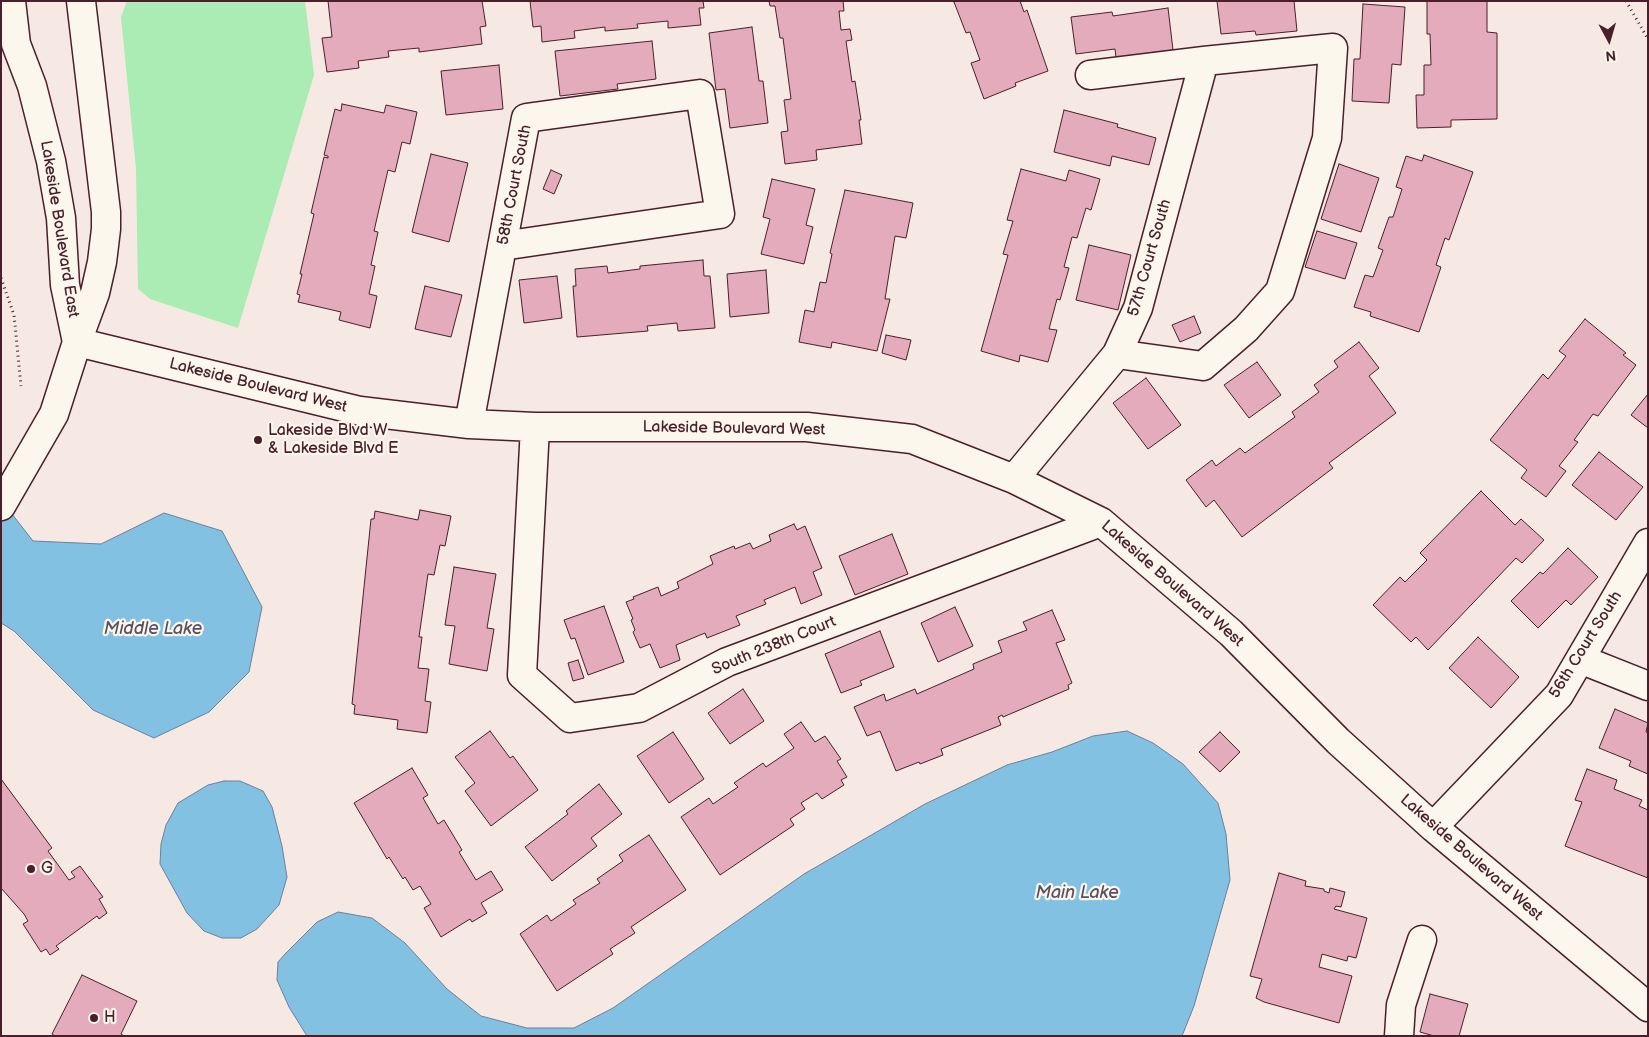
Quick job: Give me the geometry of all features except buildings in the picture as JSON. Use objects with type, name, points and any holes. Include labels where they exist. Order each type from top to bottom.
[{"type":"street","name":"Lakeside Boulevard East","points":[[11,1],[9,35],[32,86],[51,161],[61,218],[65,285],[77,342]]},
{"type":"street","name":"Lakeside Boulevard East","points":[[1,506],[22,473],[54,414],[95,293],[102,262],[106,212],[81,1]]},
{"type":"street","points":[[1090,75],[1333,48],[1327,138],[1280,291],[1246,329],[1203,366],[1117,354]]},
{"type":"street","name":"57th Court South","points":[[1014,479],[1117,354],[1138,308],[1204,61]]},
{"type":"street","name":"58th Court South","points":[[469,424],[502,246],[526,118],[700,94],[720,214],[502,246]]},
{"type":"street","name":"Lakeside Boulevard West","points":[[77,342],[360,411],[469,424],[535,427],[807,427],[912,439],[1014,479],[1101,522],[1231,633],[1338,741],[1433,827],[1648,1007]]},
{"type":"street","name":"South 238th Court","points":[[535,427],[522,675],[570,718],[639,708],[727,662],[1101,522]]},
{"type":"street","name":"56th Court South","points":[[1433,827],[1559,695],[1648,543]]},
{"type":"street","points":[[1580,659],[1648,686]]},
{"type":"street","points":[[1399,1036],[1401,1005],[1422,940]]},
{"type":"path","points":[[1626,1],[1648,39]]},
{"type":"path","points":[[1,278],[14,314],[21,386]]},
{"type":"green space","points":[[127,1],[305,1],[314,75],[238,328],[150,299],[138,289],[136,169],[121,17]]},
{"type":"water","name":"Middle Lake","points":[[1,500],[33,541],[101,544],[164,513],[222,531],[262,607],[249,672],[209,712],[154,738],[93,710],[14,631],[1,623]]},
{"type":"water","name":"Main Lake","points":[[1127,731],[1153,743],[1183,764],[1218,803],[1226,834],[1230,880],[1194,1006],[1182,1036],[307,1036],[289,1007],[277,980],[278,962],[286,953],[317,922],[338,912],[372,918],[405,943],[447,989],[481,1016],[527,1028],[574,1028],[613,1008],[804,874],[925,804],[1007,765],[1052,752],[1093,736]]},
{"type":"water","points":[[224,781],[240,781],[263,791],[272,807],[282,846],[287,877],[279,905],[257,929],[241,938],[222,938],[204,931],[187,913],[160,864],[161,844],[166,825],[178,803],[208,785]]},
{"type":"place","name":"Lakeside Blvd W & Lakeside Blvd E","points":[[258,440]]},
{"type":"place","name":"G","points":[[31,869]]},
{"type":"place","name":"H","points":[[94,1018]]}]
